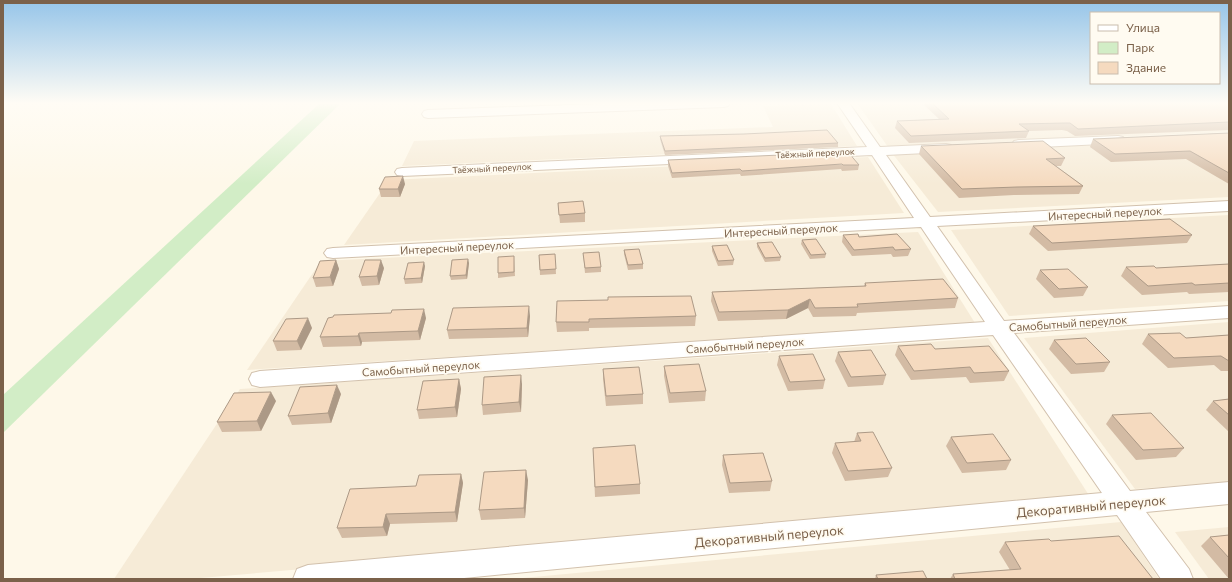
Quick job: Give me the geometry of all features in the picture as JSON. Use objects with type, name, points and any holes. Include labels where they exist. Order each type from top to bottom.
[{"type":"street","points":[[862,130],[999,328],[1178,579]]},
{"type":"street","points":[[1002,145],[1135,139]]},
{"type":"street","name":"Таёжный переулок","points":[[402,172],[963,147]]},
{"type":"street","name":"Интересный переулок","points":[[333,253],[1229,206]]},
{"type":"street","name":"Самобытный переулок","points":[[260,379],[1229,312]]},
{"type":"street","name":"Декоративный переулок","points":[[308,579],[1229,493]]},
{"type":"shaded area","points":[[692,130],[847,130],[857,146],[402,166],[414,141]]},
{"type":"shaded area","points":[[876,130],[1229,130],[1229,132],[888,147]]},
{"type":"shaded area","points":[[1229,140],[1229,197],[938,212],[892,153]]},
{"type":"shaded area","points":[[868,157],[904,213],[344,245],[389,180]]},
{"type":"shaded area","points":[[1229,215],[1229,301],[1009,316],[951,230]]},
{"type":"shaded area","points":[[918,232],[975,323],[247,370],[321,261]]},
{"type":"shaded area","points":[[1229,322],[1229,482],[1135,489],[1024,338]]},
{"type":"shaded area","points":[[988,338],[1092,500],[189,579],[114,579],[240,389]]},
{"type":"shaded area","points":[[1121,522],[1159,579],[512,579]]},
{"type":"shaded area","points":[[1229,527],[1229,579],[1209,579],[1175,532]]},
{"type":"green space","points":[[291,130],[313,130],[3,433],[3,395]]},
{"type":"building","points":[[827,130],[838,143],[665,151],[660,136]]},
{"type":"building","points":[[906,130],[1029,131],[911,136]]},
{"type":"building","points":[[1229,133],[1229,173],[1190,151],[1115,154],[1093,139]]},
{"type":"building","points":[[1043,141],[1065,158],[1046,159],[1083,186],[962,189],[921,146]]},
{"type":"building","points":[[848,152],[859,165],[842,164],[742,171],[740,169],[672,173],[668,160]]},
{"type":"building","points":[[403,176],[398,189],[379,189],[385,177]]},
{"type":"building","points":[[583,201],[585,213],[559,215],[558,203]]},
{"type":"building","points":[[1170,219],[1192,235],[1052,243],[1033,226]]},
{"type":"building","points":[[858,234],[859,237],[897,234],[911,249],[895,250],[893,247],[854,250],[843,235]]},
{"type":"building","points":[[816,239],[826,254],[811,255],[802,240]]},
{"type":"building","points":[[772,242],[781,257],[765,258],[757,243]]},
{"type":"building","points":[[727,245],[734,260],[718,261],[712,246]]},
{"type":"building","points":[[639,249],[643,264],[628,265],[624,250]]},
{"type":"building","points":[[599,252],[601,267],[585,268],[583,253]]},
{"type":"building","points":[[555,254],[556,269],[540,270],[539,255]]},
{"type":"building","points":[[514,256],[514,272],[498,273],[498,257]]},
{"type":"building","points":[[468,259],[466,275],[450,276],[452,260]]},
{"type":"building","points":[[336,260],[330,277],[313,278],[320,261]]},
{"type":"building","points":[[365,260],[381,260],[377,276],[359,277]]},
{"type":"building","points":[[424,262],[421,278],[404,279],[408,263]]},
{"type":"building","points":[[1229,264],[1229,283],[1195,285],[1192,283],[1148,286],[1126,267],[1154,266],[1156,268]]},
{"type":"building","points":[[1068,269],[1088,287],[1059,289],[1040,270]]},
{"type":"building","points":[[943,279],[958,298],[857,304],[858,307],[815,308],[810,299],[788,310],[719,312],[712,292],[866,286],[865,283]]},
{"type":"building","points":[[691,296],[696,316],[589,319],[589,322],[556,322],[557,301],[608,300],[608,297]]},
{"type":"building","points":[[529,306],[527,328],[447,330],[453,308]]},
{"type":"building","points":[[424,309],[418,331],[359,333],[358,336],[320,337],[328,318],[333,317],[334,315],[391,313],[392,310]]},
{"type":"building","points":[[308,318],[297,341],[273,341],[286,319]]},
{"type":"building","points":[[1180,333],[1186,338],[1229,335],[1229,361],[1221,356],[1174,358],[1148,334]]},
{"type":"building","points":[[1086,338],[1110,362],[1076,364],[1054,340]]},
{"type":"building","points":[[931,344],[935,349],[989,346],[1009,371],[974,373],[970,367],[914,371],[898,346]]},
{"type":"building","points":[[871,350],[886,375],[851,377],[838,352]]},
{"type":"building","points":[[813,354],[825,380],[790,382],[779,356]]},
{"type":"building","points":[[699,364],[706,391],[670,393],[664,366]]},
{"type":"building","points":[[639,367],[643,394],[606,396],[603,369]]},
{"type":"building","points":[[521,375],[519,402],[482,405],[484,377]]},
{"type":"building","points":[[459,379],[455,407],[417,410],[423,381]]},
{"type":"building","points":[[337,385],[328,413],[288,416],[300,387]]},
{"type":"building","points":[[271,392],[257,421],[217,422],[234,393]]},
{"type":"building","points":[[1229,399],[1229,415],[1213,401]]},
{"type":"building","points":[[1151,413],[1184,448],[1143,450],[1112,415]]},
{"type":"building","points":[[873,432],[892,468],[848,471],[835,443],[861,441],[857,433]]},
{"type":"building","points":[[993,434],[1011,460],[967,463],[951,437]]},
{"type":"building","points":[[635,445],[640,484],[595,487],[593,448]]},
{"type":"building","points":[[763,453],[772,481],[730,483],[723,455]]},
{"type":"building","points":[[526,470],[524,508],[479,510],[484,472]]},
{"type":"building","points":[[461,474],[455,512],[386,514],[383,527],[337,528],[350,489],[416,486],[419,475]]},
{"type":"building","points":[[1229,535],[1229,558],[1210,537]]},
{"type":"building","points":[[1119,536],[1153,579],[955,579],[953,574],[1021,569],[1005,542],[1049,539],[1051,541]]},
{"type":"building","points":[[923,571],[927,579],[878,579],[876,575]]}]
